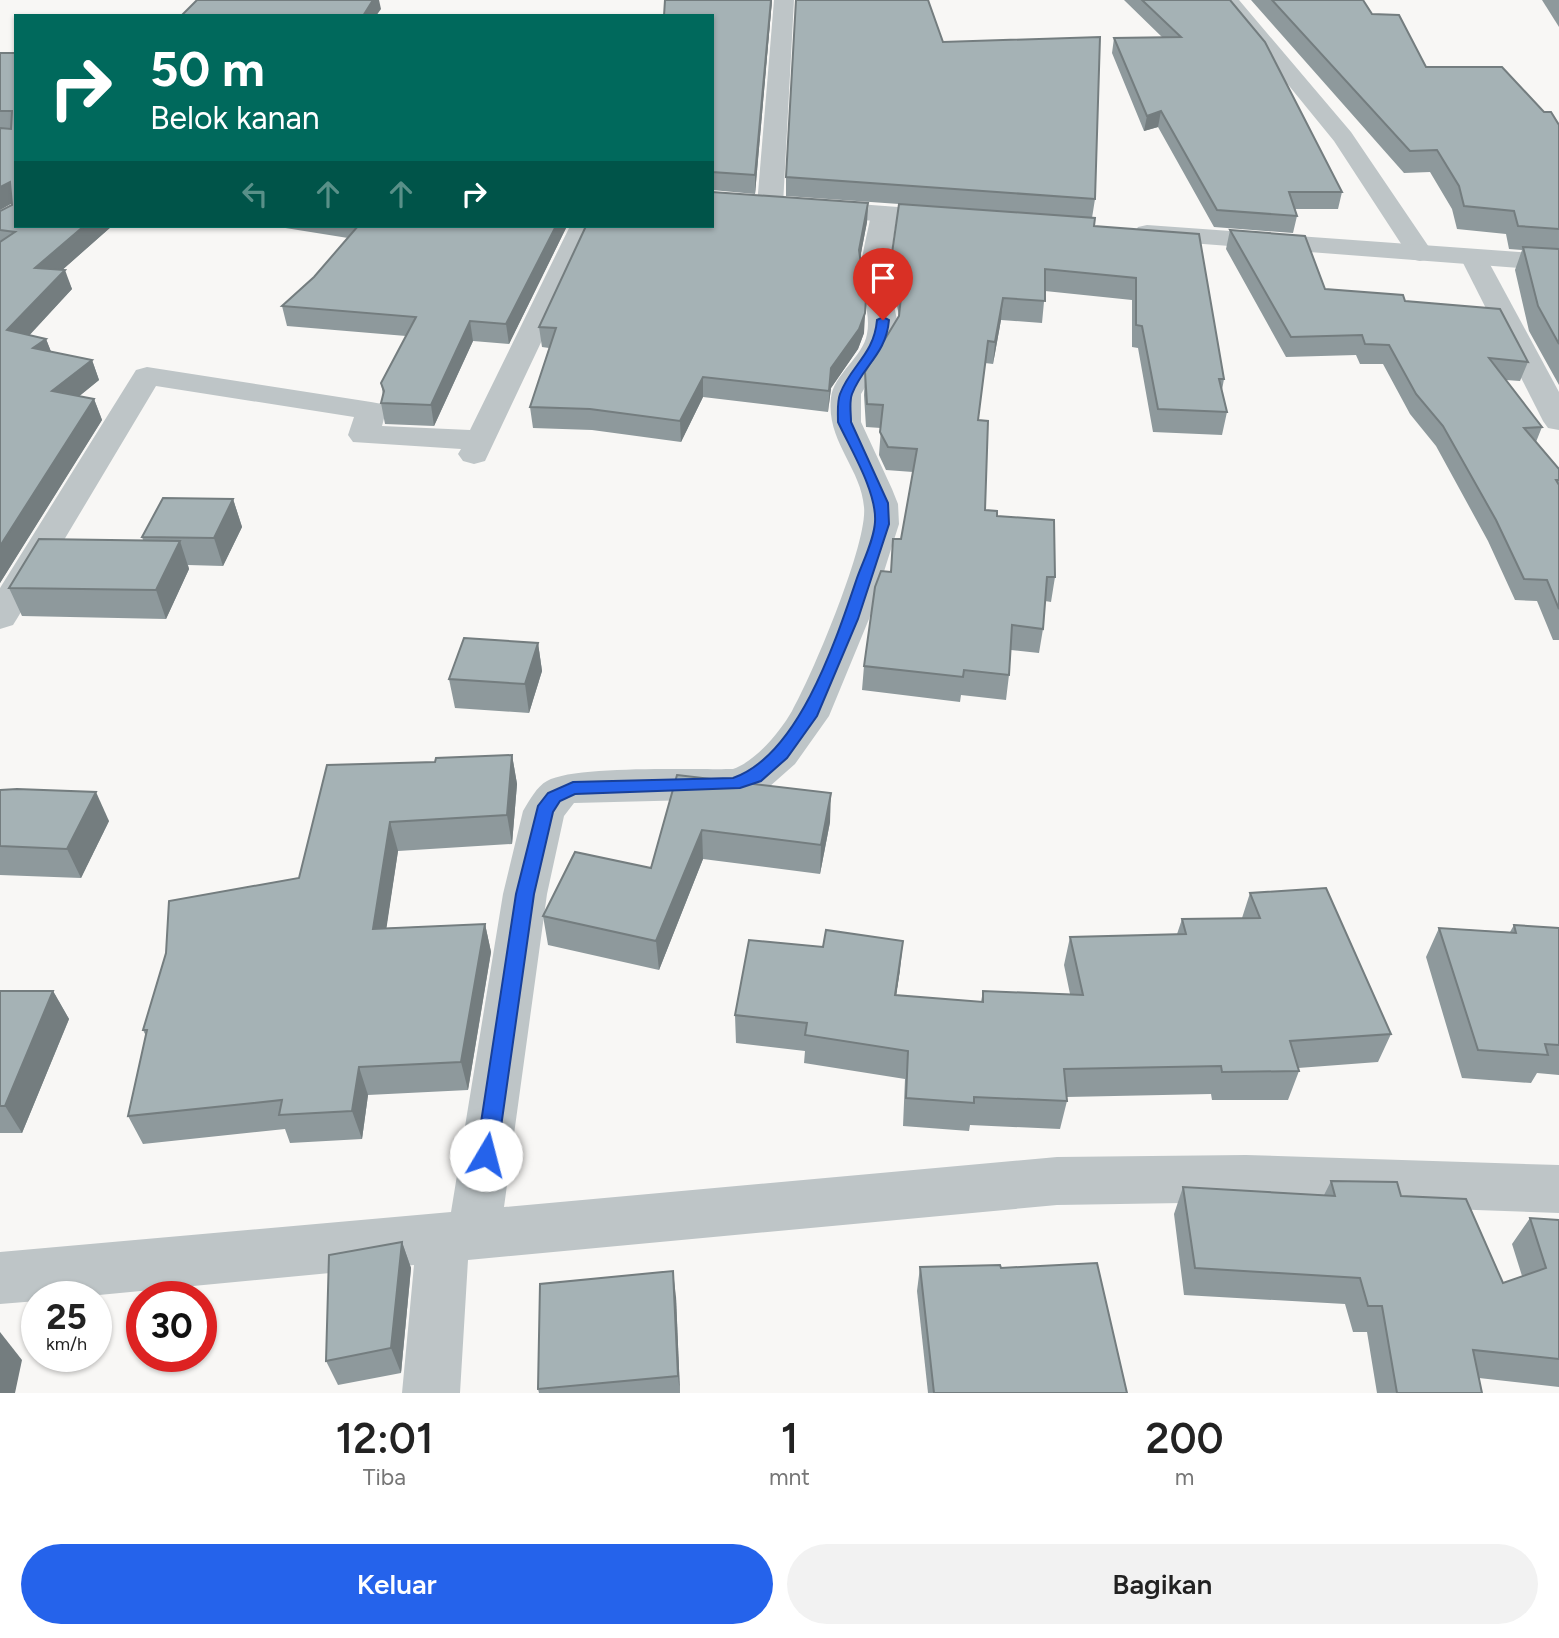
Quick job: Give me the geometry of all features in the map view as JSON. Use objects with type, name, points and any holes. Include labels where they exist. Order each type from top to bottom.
[{"type":"street","points":[[770,205],[784,0]]},
{"type":"street","points":[[1229,0],[1343,137],[1420,253]]},
{"type":"street","points":[[714,200],[980,221]]},
{"type":"street","points":[[431,1393],[458,1236],[525,894],[544,811],[560,792],[573,788],[707,787],[734,784],[755,777],[781,754],[809,716],[850,619],[882,524],[881,503],[845,422],[844,408],[846,394],[881,338],[883,320],[874,275],[884,214]]},
{"type":"street","points":[[0,618],[147,376],[371,411],[364,435],[477,447],[582,228]]},
{"type":"street","points":[[1118,231],[1559,263]]},
{"type":"street","points":[[1473,257],[1559,421]]},
{"type":"street","points":[[0,1278],[1057,1181],[1341,1179],[1559,1189]]},
{"type":"building","points":[[197,0],[373,0],[364,14],[183,14]]},
{"type":"building","points":[[665,0],[771,0],[755,175],[714,172],[714,14],[664,14]]},
{"type":"building","points":[[796,0],[928,0],[943,42],[1100,37],[1095,199],[786,177]]},
{"type":"building","points":[[1142,0],[1230,0],[1265,42],[1342,192],[1289,192],[1297,216],[1217,210],[1161,111],[1147,116],[1114,38],[1181,37]]},
{"type":"building","points":[[1272,0],[1363,0],[1372,14],[1399,15],[1426,67],[1502,67],[1544,112],[1551,112],[1559,125],[1559,229],[1518,226],[1514,211],[1464,206],[1459,186],[1437,150],[1410,151]]},
{"type":"building","points":[[0,53],[14,53],[14,228],[82,228],[35,268],[65,270],[7,330],[46,339],[33,348],[92,360],[52,391],[94,399],[0,546],[0,242],[15,232],[0,230],[0,211],[12,205],[10,182],[0,187],[0,128],[11,129],[12,111],[0,111]]},
{"type":"building","points":[[714,192],[868,203],[859,250],[866,299],[865,313],[859,329],[831,368],[829,391],[703,377],[680,421],[590,409],[530,407],[556,328],[539,327],[585,228],[714,228]]},
{"type":"building","points":[[899,204],[1095,218],[1094,226],[1199,234],[1224,379],[1219,379],[1227,412],[1158,409],[1142,326],[1136,325],[1136,278],[1045,269],[1045,301],[1003,298],[995,342],[988,341],[978,420],[988,421],[985,510],[997,511],[997,516],[1054,520],[1055,577],[1047,577],[1043,629],[1012,625],[1009,675],[964,670],[963,677],[864,666],[875,587],[881,571],[891,572],[893,539],[901,539],[917,449],[888,447],[880,432],[883,405],[867,404],[865,372],[899,316],[901,297],[892,253]]},
{"type":"building","points":[[356,228],[555,228],[506,324],[470,321],[431,405],[381,403],[384,391],[381,383],[416,317],[282,306],[314,277]]},
{"type":"building","points":[[1230,230],[1305,236],[1325,289],[1403,295],[1405,301],[1500,309],[1528,362],[1489,358],[1542,427],[1524,428],[1559,469],[1559,480],[1556,480],[1559,485],[1559,609],[1547,580],[1524,579],[1496,520],[1443,426],[1416,394],[1389,345],[1365,344],[1362,335],[1291,337]]},
{"type":"building","points":[[1523,247],[1559,249],[1559,344],[1538,306]]},
{"type":"building","points":[[163,498],[233,499],[214,538],[142,537]]},
{"type":"building","points":[[39,539],[180,541],[156,590],[9,588]]},
{"type":"building","points":[[464,638],[538,643],[525,684],[449,679]]},
{"type":"building","points":[[512,755],[507,815],[390,822],[373,929],[485,924],[461,1062],[359,1067],[352,1111],[279,1115],[282,1100],[128,1116],[147,1030],[143,1030],[166,953],[169,901],[299,878],[327,765],[435,762],[436,758]]},
{"type":"building","points":[[677,775],[831,793],[821,845],[702,830],[656,941],[543,916],[575,852],[651,868]]},
{"type":"building","points":[[0,790],[96,792],[67,849],[0,846]]},
{"type":"building","points":[[1326,888],[1391,1034],[1290,1041],[1299,1071],[1222,1072],[1221,1066],[1064,1069],[1067,1101],[974,1097],[974,1103],[906,1098],[908,1051],[805,1035],[807,1023],[735,1015],[749,940],[823,947],[826,930],[903,941],[895,995],[983,1002],[983,991],[1083,995],[1070,937],[1186,934],[1182,919],[1260,918],[1250,893]]},
{"type":"building","points":[[1514,925],[1559,928],[1559,1045],[1545,1044],[1548,1055],[1478,1050],[1439,928],[1516,933]]},
{"type":"building","points":[[0,991],[53,991],[5,1106],[0,1106]]},
{"type":"building","points":[[1331,1181],[1397,1182],[1401,1196],[1466,1199],[1503,1283],[1546,1268],[1530,1218],[1559,1220],[1559,1359],[1473,1350],[1482,1393],[1397,1393],[1382,1306],[1368,1306],[1360,1278],[1195,1268],[1183,1187],[1335,1196]]},
{"type":"building","points":[[402,1242],[391,1348],[326,1361],[329,1255]]},
{"type":"building","points":[[1097,1263],[1127,1393],[934,1393],[920,1267],[1000,1265],[1001,1268]]},
{"type":"building","points":[[673,1271],[678,1376],[538,1389],[540,1284]]},
{"type":"route","points":[[486,1155],[525,894],[544,811],[554,797],[573,788],[707,787],[734,784],[755,777],[781,754],[809,716],[850,619],[877,547],[882,524],[881,503],[845,422],[844,408],[846,394],[881,338],[883,320]]}]
